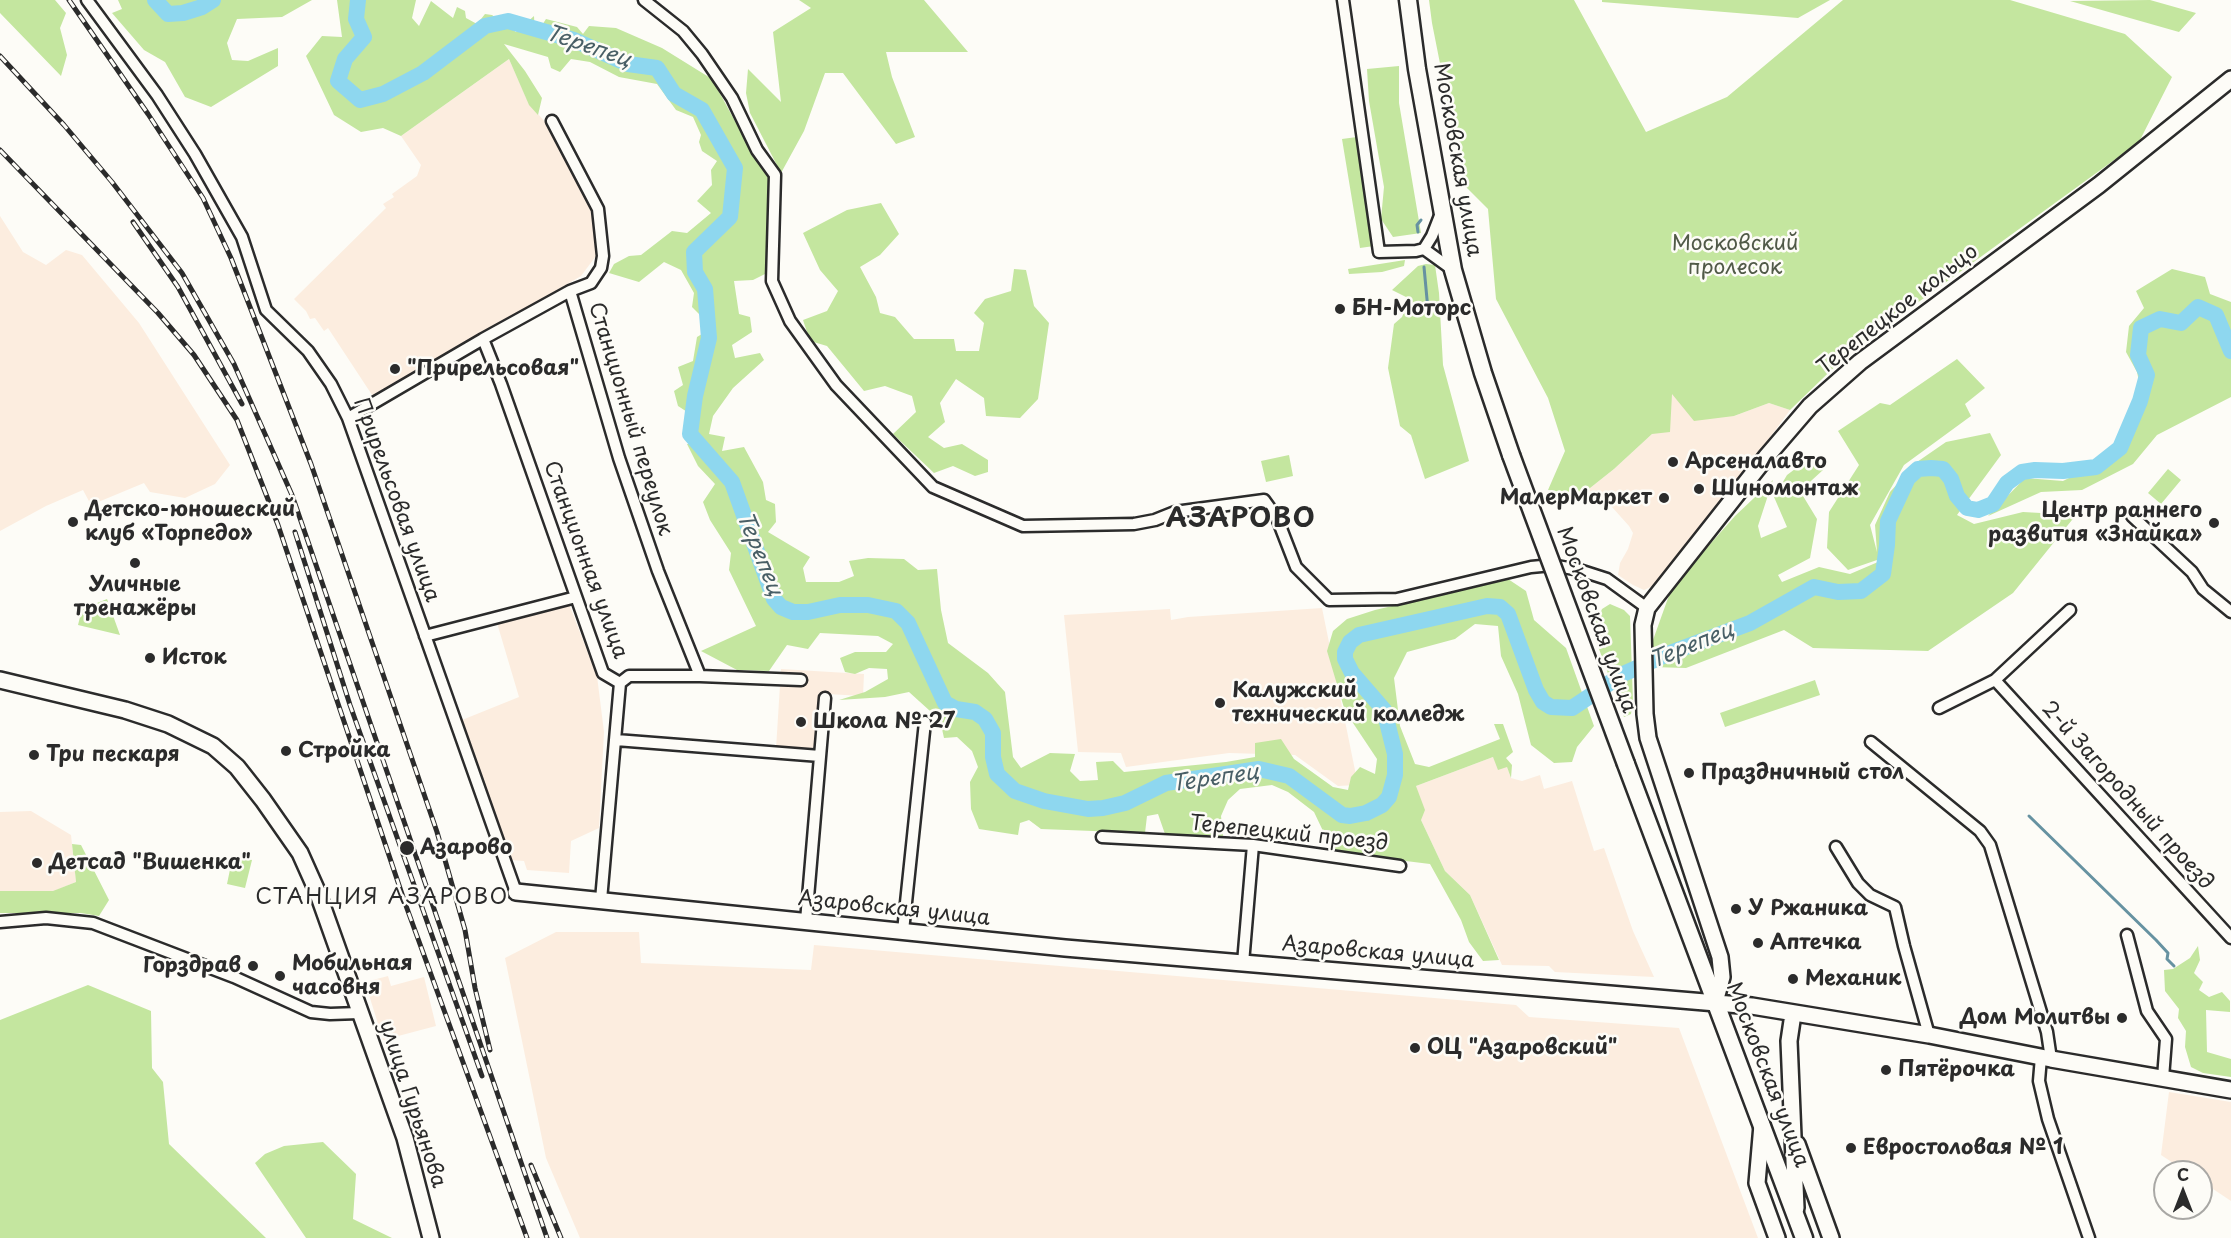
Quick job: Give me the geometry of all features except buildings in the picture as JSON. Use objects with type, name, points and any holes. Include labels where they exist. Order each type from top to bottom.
[{"type":"main road","name":"Московская улица","points":[[1408,0],[1417,69],[1454,270],[1483,374],[1804,1238]]},
{"type":"street","name":"Прирельсовая улица","points":[[87,0],[157,95],[195,154],[242,237],[266,310],[308,351],[331,384],[348,418],[516,892]]},
{"type":"street","points":[[644,0],[683,31],[702,54],[732,98],[757,150],[775,175],[772,281],[790,321],[836,385],[933,487],[1023,526],[1134,524],[1155,520],[1175,512],[1264,500],[1277,518],[1296,567],[1329,600],[1397,599],[1531,567],[1552,565],[1579,570],[1607,579],[1647,608]]},
{"type":"street","points":[[1343,0],[1379,252],[1424,249],[1443,210]]},
{"type":"street","name":"Терепецкое кольцо","points":[[1715,1002],[1722,977],[1720,957],[1648,738],[1644,694],[1643,625],[1647,608],[1767,456],[1810,406],[1860,362],[2099,185],[2231,79]]},
{"type":"street","name":"Станционный переулок","points":[[552,121],[598,208],[603,256],[601,268],[591,283],[570,291],[619,458],[658,571],[700,676]]},
{"type":"street","points":[[1424,249],[1454,270]]},
{"type":"street","points":[[348,418],[570,291]]},
{"type":"street","name":"Станционная улица","points":[[483,339],[603,673],[620,683],[601,900]]},
{"type":"street","points":[[2132,516],[2192,572],[2203,589],[2231,612]]},
{"type":"street","points":[[425,636],[576,597]]},
{"type":"street","points":[[1939,708],[1995,680],[2070,610]]},
{"type":"street","points":[[620,683],[629,676],[801,680]]},
{"type":"street","name":"улица Гурьянова","points":[[0,680],[125,710],[168,724],[213,746],[237,766],[264,800],[303,860],[317,891],[405,1138],[431,1238]]},
{"type":"street","name":"2-й Загородный проезд","points":[[1995,680],[2231,938]]},
{"type":"street","points":[[806,921],[825,698]]},
{"type":"street","points":[[903,931],[925,722]]},
{"type":"street","points":[[616,740],[820,756]]},
{"type":"street","points":[[1871,742],[1980,831],[1990,844],[2047,1032],[2046,1058],[2039,1081],[2048,1119],[2089,1238]]},
{"type":"street","name":"Терепецкий проезд","points":[[1102,837],[1252,845],[1400,866]]},
{"type":"street","points":[[1243,963],[1252,845]]},
{"type":"street","points":[[1836,847],[1858,883],[1870,895],[1895,907],[1929,1035]]},
{"type":"street","name":"Азаровская улица","points":[[516,892],[1065,948],[1715,1002],[1929,1035],[2046,1058],[2231,1089]]},
{"type":"street","points":[[0,922],[46,918],[93,923],[234,977],[311,1012],[359,1013]]},
{"type":"street","points":[[2127,935],[2147,1011],[2166,1040],[2163,1078]]},
{"type":"street","points":[[1793,1014],[1789,1041],[1796,1218]]},
{"type":"street","points":[[1762,1125],[1757,1183],[1777,1238]]},
{"type":"street","points":[[1791,1127],[1831,1238]]},
{"type":"street","points":[[1759,1188],[1782,1180]]},
{"type":"street","points":[[1795,1193],[1812,1188]]},
{"type":"shaded area","points":[[509,59],[529,104],[547,124],[595,210],[599,252],[581,276],[374,398],[328,328],[324,331],[315,318],[310,319],[306,311],[294,299],[386,208],[383,204],[394,197],[392,194],[417,176],[421,165],[401,136]]},
{"type":"shaded area","points":[[0,216],[23,252],[46,265],[66,250],[82,255],[139,323],[230,465],[215,484],[185,498],[150,492],[144,483],[91,505],[83,490],[46,506],[0,531]]},
{"type":"shaded area","points":[[1672,393],[1734,416],[1769,403],[1790,410],[1700,533],[1655,585],[1644,590],[1618,575],[1620,563],[1633,533],[1629,526],[1603,497],[1580,496],[1652,434]]},
{"type":"shaded area","points":[[569,604],[597,676],[604,732],[599,828],[571,841],[569,873],[527,870],[524,861],[510,860],[462,720],[519,697],[497,623]]},
{"type":"shaded area","points":[[1322,608],[1358,785],[1338,786],[1295,755],[1229,753],[1126,767],[1121,753],[1078,752],[1064,615],[1170,609],[1171,620]]},
{"type":"shaded area","name":"Школа № 27","points":[[781,669],[864,674],[863,696],[827,694],[823,751],[776,749]]},
{"type":"shaded area","points":[[1493,757],[1507,767],[1511,778],[1522,781],[1540,775],[1544,789],[1572,781],[1594,851],[1604,848],[1633,931],[1654,977],[1555,972],[1549,966],[1502,965],[1470,895],[1445,871],[1421,820],[1416,786]]},
{"type":"shaded area","name":"Детсад \"Вишенка\"","points":[[31,811],[71,835],[76,882],[54,891],[0,891],[0,812]]},
{"type":"shaded area","points":[[556,932],[639,932],[641,963],[811,970],[814,945],[1516,1005],[1529,1017],[1679,1028],[1758,1238],[580,1238],[546,1158],[505,958]]},
{"type":"shaded area","points":[[388,976],[391,986],[424,977],[436,1026],[383,1040],[365,982]]},
{"type":"shaded area","points":[[2169,1092],[2231,1102],[2231,1201],[2213,1189],[2213,1160],[2169,1160],[2161,1155]]},
{"type":"green space","points":[[0,0],[55,0],[66,13],[60,28],[67,55],[61,76],[0,13]]},
{"type":"green space","points":[[118,0],[312,0],[282,17],[237,19],[227,43],[232,60],[248,61],[278,48],[278,66],[211,107],[185,97],[165,62],[144,50],[112,13],[122,9]]},
{"type":"green space","points":[[337,0],[416,0],[412,18],[419,26],[431,1],[453,18],[457,7],[465,11],[466,18],[477,24],[485,14],[492,15],[516,32],[534,16],[535,36],[546,19],[577,27],[583,34],[589,26],[616,28],[662,48],[712,79],[753,154],[771,178],[767,273],[753,280],[734,281],[739,314],[750,317],[752,332],[732,345],[735,358],[760,353],[764,360],[733,388],[713,416],[709,434],[725,437],[722,451],[744,447],[763,482],[766,500],[775,504],[776,522],[768,532],[810,557],[803,568],[806,582],[839,582],[854,576],[849,561],[868,558],[904,559],[918,570],[937,569],[941,610],[948,643],[988,673],[1005,692],[1013,757],[1021,768],[1050,753],[1075,754],[1070,771],[1080,781],[1098,780],[1096,762],[1113,761],[1124,772],[1226,762],[1255,757],[1255,743],[1281,739],[1294,759],[1333,787],[1348,790],[1351,777],[1360,767],[1375,774],[1377,759],[1345,711],[1327,651],[1333,631],[1347,619],[1375,610],[1508,579],[1526,591],[1534,620],[1566,648],[1594,726],[1577,747],[1572,762],[1554,763],[1531,745],[1518,694],[1501,656],[1498,626],[1475,624],[1455,639],[1407,652],[1394,678],[1400,726],[1415,764],[1429,767],[1500,739],[1494,724],[1503,724],[1513,752],[1506,758],[1512,765],[1511,778],[1507,767],[1498,770],[1493,757],[1416,786],[1425,810],[1421,820],[1445,871],[1470,895],[1499,960],[1483,961],[1469,942],[1461,920],[1430,864],[1333,852],[1314,812],[1288,792],[1272,785],[1240,789],[1228,800],[1221,816],[1223,836],[1165,834],[1158,814],[1147,816],[1145,833],[1041,829],[1029,820],[1020,823],[1018,835],[979,829],[971,809],[970,782],[978,767],[972,751],[957,737],[944,738],[940,720],[909,692],[885,697],[839,700],[865,692],[888,679],[887,669],[869,668],[855,674],[845,672],[840,658],[855,652],[886,652],[893,644],[878,636],[820,633],[808,649],[787,645],[769,671],[737,670],[701,651],[756,626],[729,570],[731,553],[710,520],[703,502],[715,484],[698,466],[687,444],[704,444],[697,432],[698,419],[678,406],[674,391],[683,385],[678,367],[693,361],[697,337],[702,334],[700,315],[692,307],[694,293],[681,270],[664,262],[639,282],[609,273],[614,264],[629,256],[641,255],[672,231],[687,233],[711,213],[697,201],[712,185],[711,170],[717,161],[702,151],[699,142],[701,135],[693,117],[676,110],[657,84],[619,77],[590,62],[571,59],[560,72],[551,68],[548,57],[504,44],[542,98],[538,115],[529,105],[509,59],[401,136],[383,128],[361,132],[334,115],[306,56],[322,36],[342,37]]},
{"type":"green space","points":[[799,0],[924,0],[968,52],[886,52],[892,77],[915,137],[896,144],[843,73],[825,73],[804,131],[781,173],[750,113],[746,93],[748,69],[781,102],[773,32],[811,8]]},
{"type":"green space","name":"Московский пролесок","points":[[1429,0],[1574,0],[1646,132],[1727,97],[1843,0],[2010,0],[2125,34],[2172,77],[2139,142],[1851,351],[1790,410],[1769,403],[1734,416],[1694,421],[1672,394],[1670,432],[1652,434],[1580,496],[1548,490],[1565,451],[1548,398],[1496,299],[1488,209],[1464,185]]},
{"type":"green space","points":[[1602,0],[1830,0],[1798,18],[1602,2]]},
{"type":"green space","points":[[2150,0],[2196,13],[2179,32],[2070,1]]},
{"type":"green space","points":[[1399,66],[1399,103],[1421,233],[1393,237],[1381,219],[1384,187],[1369,101],[1367,69]]},
{"type":"green space","points":[[1357,137],[1374,246],[1360,248],[1342,139]]},
{"type":"green space","points":[[881,203],[899,234],[880,255],[860,267],[876,297],[880,313],[895,317],[914,339],[954,339],[956,351],[979,351],[984,323],[974,313],[985,299],[1011,291],[1014,269],[1026,270],[1034,306],[1049,323],[1038,399],[1020,418],[986,416],[984,398],[956,379],[940,403],[945,422],[928,437],[944,448],[962,444],[988,460],[988,472],[975,476],[953,466],[934,473],[893,434],[916,412],[912,396],[885,386],[864,391],[827,346],[810,341],[803,320],[827,311],[838,291],[820,270],[803,233],[847,210]]},
{"type":"green space","points":[[1405,260],[1404,266],[1382,272],[1349,274],[1348,269]]},
{"type":"green space","points":[[1435,265],[1443,365],[1469,461],[1425,479],[1411,435],[1400,426],[1388,368],[1394,324],[1402,317],[1410,299],[1392,290],[1418,266]]},
{"type":"green space","points":[[2172,269],[2205,277],[2210,294],[2231,302],[2231,397],[2157,435],[2133,464],[2082,490],[2041,492],[1988,516],[2025,478],[2063,481],[2107,459],[2141,391],[2137,372],[2126,352],[2129,326],[2144,308],[2136,291]]},
{"type":"green space","points":[[1957,359],[1985,388],[1965,404],[1971,416],[1904,465],[1870,525],[1877,552],[1875,525],[1890,492],[1917,462],[1946,442],[1990,433],[2001,455],[1957,515],[1974,524],[2023,512],[2076,515],[2013,593],[1928,651],[1813,648],[1784,630],[1686,668],[1652,667],[1653,640],[1672,587],[1735,516],[1773,480],[1758,526],[1761,538],[1787,527],[1774,497],[1787,475],[1811,457],[1823,470],[1800,491],[1817,519],[1810,558],[1778,575],[1782,582],[1819,567],[1850,574],[1878,562],[1877,560],[1848,570],[1827,548],[1829,512],[1859,465],[1838,431],[1880,403],[1890,405]]},
{"type":"green space","points":[[1289,455],[1293,476],[1266,482],[1261,461]]},
{"type":"green space","points":[[2168,469],[2181,480],[2161,504],[2148,493]]},
{"type":"green space","points":[[107,599],[120,635],[78,625],[82,609]]},
{"type":"green space","points":[[1610,604],[1624,610],[1630,616],[1633,701],[1631,714],[1624,717],[1592,630],[1594,621],[1598,619],[1602,609]]},
{"type":"green space","points":[[1815,680],[1820,695],[1725,727],[1720,713]]},
{"type":"green space","points":[[72,844],[81,845],[109,900],[99,916],[81,913],[0,913],[0,891],[53,891],[76,882]]},
{"type":"green space","points":[[233,855],[252,860],[245,888],[227,884]]},
{"type":"green space","points":[[2198,946],[2200,960],[2194,973],[2203,982],[2199,990],[2209,997],[2222,992],[2230,1001],[2230,1012],[2206,1010],[2207,1052],[2231,1059],[2231,1077],[2203,1073],[2191,1067],[2185,1047],[2186,1031],[2178,1018],[2179,1009],[2165,991],[2164,970],[2173,969],[2190,958]]},
{"type":"green space","points":[[88,985],[151,1011],[152,1068],[163,1082],[169,1144],[266,1238],[0,1238],[0,1020]]},
{"type":"green space","points":[[323,1142],[356,1174],[353,1219],[392,1238],[306,1238],[255,1163],[265,1154],[284,1146]]},
{"type":"waterway","name":"Терепец","points":[[155,0],[168,14],[183,13],[202,7],[213,0]]},
{"type":"waterway","name":"Терепец","points":[[358,0],[356,19],[364,37],[345,59],[338,81],[360,100],[383,94],[423,73],[485,26],[508,21],[574,40],[628,64],[657,68],[674,94],[702,110],[735,168],[730,217],[694,252],[695,272],[705,289],[709,338],[695,396],[690,434],[732,482],[774,599],[781,607],[793,612],[808,612],[840,605],[868,605],[896,611],[908,623],[945,703],[956,709],[975,712],[985,719],[993,733],[993,757],[997,774],[1015,791],[1044,801],[1088,809],[1103,808],[1125,803],[1166,783],[1259,769],[1289,776],[1342,815],[1366,813],[1382,805],[1389,797],[1395,775],[1395,754],[1384,710],[1352,673],[1345,659],[1345,652],[1350,642],[1359,635],[1487,606],[1500,607],[1508,614],[1536,690],[1543,702],[1551,707],[1572,708],[1623,674],[1670,653],[1750,623],[1814,587],[1838,592],[1861,591],[1883,574],[1888,521],[1908,478],[1918,469],[1943,469],[1951,479],[1957,496],[1967,508],[1978,510],[1993,504],[2007,483],[2022,472],[2096,467],[2120,448],[2140,401],[2147,375],[2138,355],[2141,328],[2160,319],[2181,323],[2198,307],[2216,315],[2231,351]]},
{"type":"waterway","points":[[1418,232],[1417,225],[1421,220]]},
{"type":"waterway","points":[[1424,267],[1428,310]]},
{"type":"waterway","points":[[2029,816],[2156,940],[2168,953],[2167,959],[2174,966]]},
{"type":"railway","points":[[69,0],[203,198],[231,258],[311,464],[437,832],[465,930],[475,988],[490,1050]]},
{"type":"railway","points":[[0,56],[64,125],[112,182],[182,273],[234,364],[292,495],[547,1238]]},
{"type":"railway","points":[[0,150],[158,313],[194,355],[237,420],[278,525],[405,903],[527,1238]]},
{"type":"railway","points":[[133,222],[178,287],[242,404]]},
{"type":"railway","points":[[295,532],[350,705],[482,1076]]},
{"type":"railway","points":[[531,1165],[561,1238]]},
{"type":"place","name":"БН-Моторс","points":[[1340,309]]},
{"type":"place","name":"\"Прирельсовая\"","points":[[395,369]]},
{"type":"place","name":"Арсеналавто","points":[[1673,462]]},
{"type":"place","name":"Шиномонтаж","points":[[1699,489]]},
{"type":"place","name":"МалерМаркет","points":[[1664,498]]},
{"type":"place","name":"Детско-юношеский клуб «Торпедо»","points":[[73,522]]},
{"type":"place","name":"Центр раннего развития «Знайка»","points":[[2214,523]]},
{"type":"place","name":"Уличные тренажёры","points":[[135,563]]},
{"type":"place","name":"Исток","points":[[150,658]]},
{"type":"place","name":"Калужский технический колледж","points":[[1220,703]]},
{"type":"place","name":"Школа № 27","points":[[801,722]]},
{"type":"place","name":"Стройка","points":[[286,751]]},
{"type":"place","name":"Три пескаря","points":[[34,755]]},
{"type":"place","name":"Праздничный стол","points":[[1689,773]]},
{"type":"place","name":"Азарово","points":[[407,848]]},
{"type":"place","name":"Детсад \"Вишенка\"","points":[[37,863]]},
{"type":"place","name":"У Ржаника","points":[[1736,909]]},
{"type":"place","name":"Аптечка","points":[[1758,943]]},
{"type":"place","name":"Горздрав","points":[[253,966]]},
{"type":"place","name":"Мобильная часовня","points":[[280,976]]},
{"type":"place","name":"Механик","points":[[1793,979]]},
{"type":"place","name":"Дом Молитвы","points":[[2122,1018]]},
{"type":"place","name":"ОЦ \"Азаровский\"","points":[[1415,1048]]},
{"type":"place","name":"Пятёрочка","points":[[1886,1070]]},
{"type":"place","name":"Евростоловая № 1","points":[[1851,1148]]},
{"type":"district","name":"АЗАРОВО","points":[[1241,520]]},
{"type":"district","name":"СТАНЦИЯ АЗАРОВО","points":[[382,898]]}]
